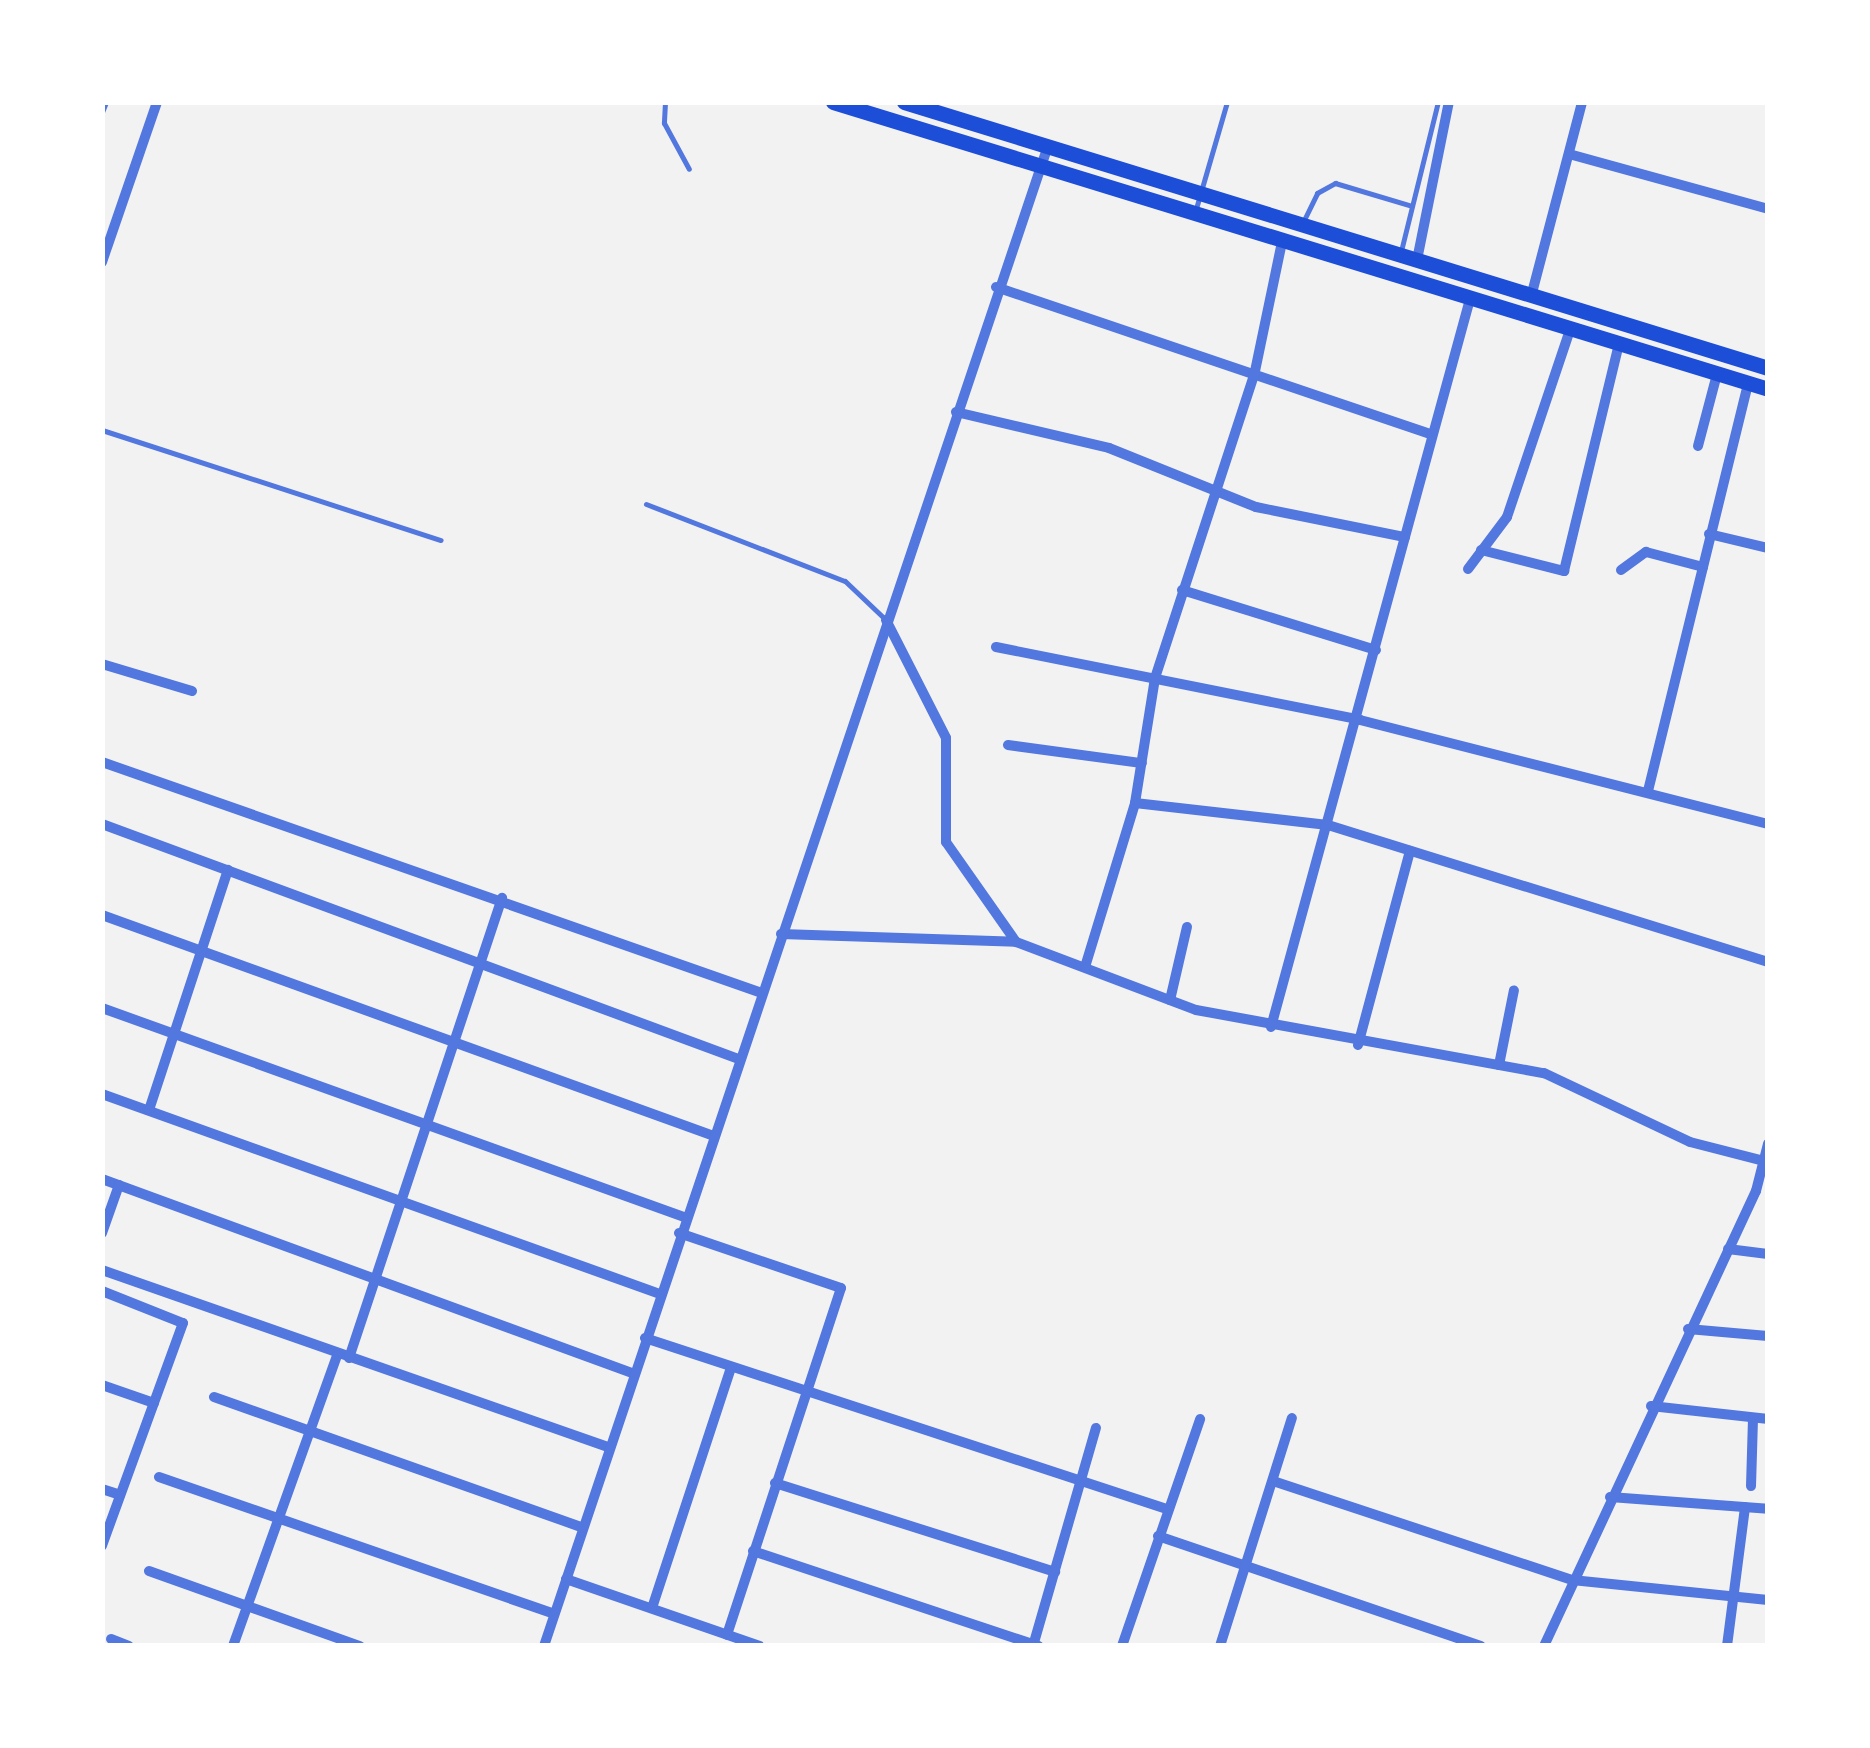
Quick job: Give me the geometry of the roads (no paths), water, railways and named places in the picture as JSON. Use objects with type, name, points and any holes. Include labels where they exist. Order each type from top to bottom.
[{"type":"main road","points":[[832,102],[1768,389]]},
{"type":"main road","points":[[904,102],[1202,187],[1418,260],[1476,276],[1534,283],[1576,308],[1768,368]]},
{"type":"main road","points":[[1470,299],[1476,276]]},
{"type":"main road","points":[[1526,316],[1534,283]]},
{"type":"main road","points":[[1570,330],[1576,308]]},
{"type":"main road","points":[[1619,344],[1625,323]]},
{"type":"street","points":[[102,262],[157,102]]},
{"type":"street","points":[[1418,260],[1449,102]]},
{"type":"street","points":[[1534,283],[1569,154],[1578,103]]},
{"type":"street","points":[[544,1646],[736,1058],[996,288],[1048,146]]},
{"type":"street","points":[[1569,154],[1768,209]]},
{"type":"street","points":[[1085,966],[1136,803],[1155,678],[1254,376],[1282,242]]},
{"type":"street","points":[[996,288],[1432,435]]},
{"type":"street","points":[[1271,1028],[1360,720],[1470,299]]},
{"type":"street","points":[[1468,569],[1507,516],[1570,330]]},
{"type":"street","points":[[1481,550],[1564,571],[1619,344]]},
{"type":"street","points":[[1698,446],[1717,374]]},
{"type":"street","points":[[1648,791],[1748,384]]},
{"type":"street","points":[[956,412],[1109,448],[1214,492],[1406,537]]},
{"type":"street","points":[[1709,534],[1768,548]]},
{"type":"street","points":[[1621,570],[1646,552],[1703,567]]},
{"type":"street","points":[[1182,590],[1376,650]]},
{"type":"street","points":[[886,620],[946,738],[946,842],[1016,942]]},
{"type":"street","points":[[996,647],[1360,720],[1768,824]]},
{"type":"street","points":[[102,664],[192,691]]},
{"type":"street","points":[[1008,744],[1142,763]]},
{"type":"street","points":[[102,762],[502,898],[759,992]]},
{"type":"street","points":[[1136,803],[1328,826],[1768,962]]},
{"type":"street","points":[[102,824],[736,1058]]},
{"type":"street","points":[[1358,1045],[1410,851]]},
{"type":"street","points":[[148,1110],[228,870]]},
{"type":"street","points":[[349,1358],[502,898]]},
{"type":"street","points":[[102,915],[454,1037],[712,1135]]},
{"type":"street","points":[[1170,1000],[1186,927]]},
{"type":"street","points":[[781,934],[1016,942],[1170,1000],[1271,1028],[1499,1065],[1574,1082],[1675,1135],[1765,1162]]},
{"type":"street","points":[[1499,1065],[1514,990]]},
{"type":"street","points":[[102,1008],[429,1121],[684,1217]]},
{"type":"street","points":[[102,1094],[660,1294]]},
{"type":"street","points":[[1544,1646],[1651,1406],[1728,1249],[1765,1162],[1768,1144]]},
{"type":"street","points":[[102,1180],[378,1275],[632,1373]]},
{"type":"street","points":[[102,1233],[119,1185]]},
{"type":"street","points":[[679,1232],[841,1288],[727,1635]]},
{"type":"street","points":[[1728,1249],[1768,1254]]},
{"type":"street","points":[[102,1270],[608,1447]]},
{"type":"street","points":[[102,1291],[182,1323],[102,1546]]},
{"type":"street","points":[[1688,1329],[1768,1336]]},
{"type":"street","points":[[645,1338],[1167,1509]]},
{"type":"street","points":[[233,1646],[337,1354]]},
{"type":"street","points":[[652,1608],[731,1368]]},
{"type":"street","points":[[102,1385],[154,1403]]},
{"type":"street","points":[[214,1398],[582,1527]]},
{"type":"street","points":[[1651,1406],[1768,1420]]},
{"type":"street","points":[[1220,1646],[1292,1418]]},
{"type":"street","points":[[1750,1486],[1753,1418]]},
{"type":"street","points":[[1122,1646],[1200,1420]]},
{"type":"street","points":[[753,1551],[1035,1645],[1096,1428]]},
{"type":"street","points":[[158,1477],[554,1614]]},
{"type":"street","points":[[1273,1480],[1572,1580],[1768,1600]]},
{"type":"street","points":[[775,1484],[1055,1572]]},
{"type":"street","points":[[102,1489],[120,1495]]},
{"type":"street","points":[[1610,1497],[1768,1509]]},
{"type":"street","points":[[1726,1646],[1744,1507]]},
{"type":"street","points":[[1158,1536],[1246,1560],[1457,1642],[1481,1646]]},
{"type":"street","points":[[149,1570],[360,1646]]},
{"type":"street","points":[[566,1579],[760,1646]]},
{"type":"street","points":[[111,1639],[129,1646]]},
{"type":"lane","points":[[102,112],[106,102]]},
{"type":"lane","points":[[665,102],[664,123],[689,169]]},
{"type":"lane","points":[[1400,254],[1438,102]]},
{"type":"lane","points":[[1194,215],[1224,103]]},
{"type":"lane","points":[[1302,223],[1318,192],[1335,183],[1412,206]]},
{"type":"lane","points":[[102,430],[441,540]]},
{"type":"lane","points":[[646,504],[845,582],[886,620]]}]
